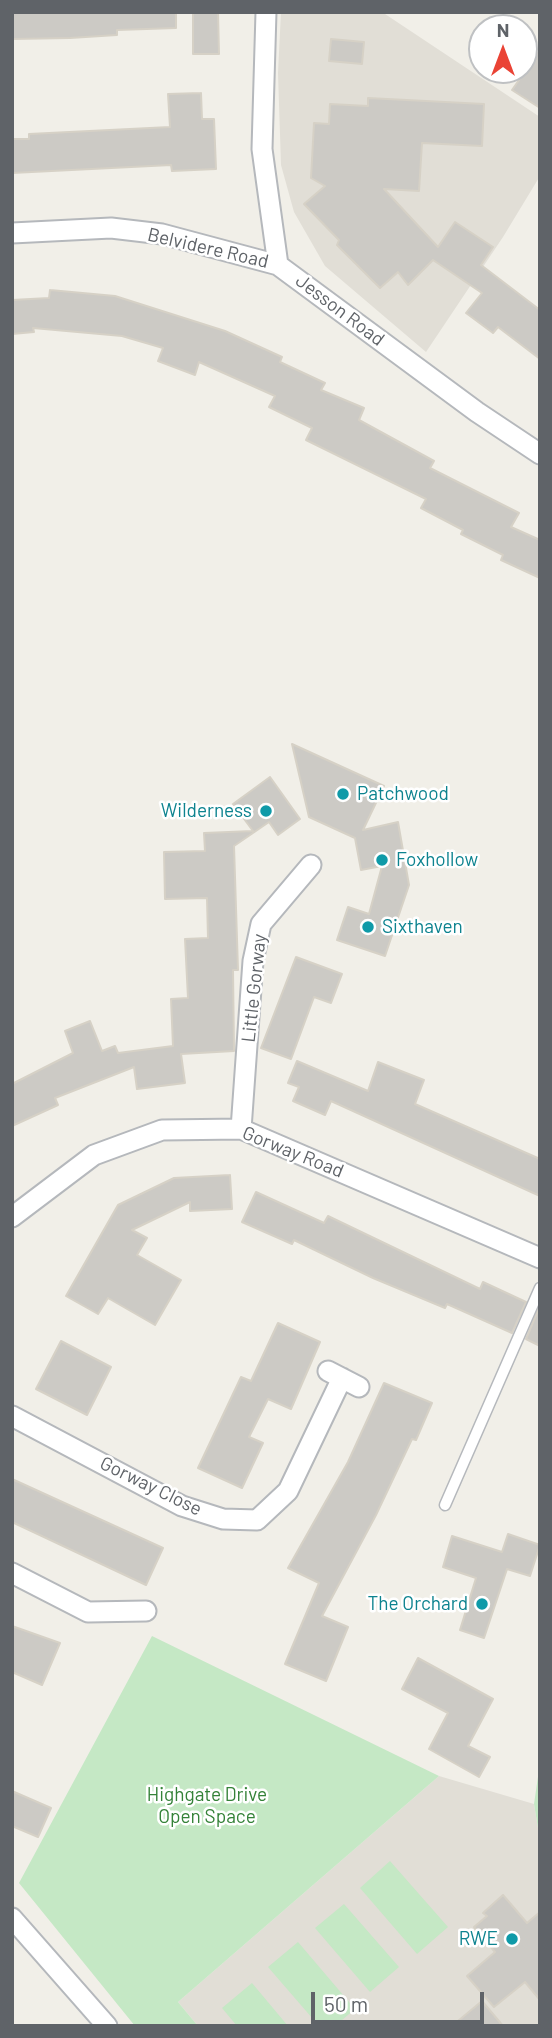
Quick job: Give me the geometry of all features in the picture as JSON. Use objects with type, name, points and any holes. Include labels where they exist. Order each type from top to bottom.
[{"type":"street","name":"Jesson Road","points":[[266,12],[262,149],[278,265],[477,412],[540,454]]},
{"type":"street","name":"Belvidere Road","points":[[12,233],[111,228],[163,234],[278,265]]},
{"type":"street","name":"Little Gorway","points":[[241,1129],[253,961],[261,924],[311,865]]},
{"type":"street","name":"Gorway Road","points":[[12,1217],[94,1155],[162,1130],[241,1129],[540,1258]]},
{"type":"street","name":"Gorway Close","points":[[12,1416],[182,1506],[223,1519],[257,1520],[288,1491],[343,1379]]},
{"type":"street","points":[[12,1573],[88,1612],[146,1611]]},
{"type":"street","points":[[12,1918],[107,2026]]},
{"type":"lane","points":[[445,1505],[540,1288]]},
{"type":"shaded area","points":[[281,12],[382,12],[468,69],[468,84],[490,84],[540,117],[540,176],[503,237],[426,352],[325,266],[294,212],[281,165],[278,73]]},
{"type":"shaded area","points":[[439,1776],[534,1804],[540,1840],[540,2026],[198,2026],[178,2002]]},
{"type":"green space","name":"Highgate Drive Open Space","points":[[152,1636],[439,1776],[178,2002],[198,2026],[135,2026],[19,1883]]},
{"type":"green space","points":[[540,1763],[540,1840],[534,1804]]},
{"type":"green space","points":[[390,1861],[448,1927],[417,1954],[360,1888]]},
{"type":"green space","points":[[344,1904],[399,1967],[370,1992],[315,1928]]},
{"type":"green space","points":[[298,1942],[355,2009],[335,2026],[319,2026],[268,1967]]},
{"type":"green space","points":[[252,1983],[288,2026],[237,2026],[222,2008]]},
{"type":"building","points":[[12,12],[176,12],[176,28],[117,30],[117,35],[12,39]]},
{"type":"building","points":[[193,12],[218,12],[219,54],[193,54]]},
{"type":"building","points":[[331,39],[364,42],[362,64],[329,61]]},
{"type":"building","points":[[540,50],[540,108],[512,90],[516,84],[538,84]]},
{"type":"building","points":[[201,93],[202,119],[214,119],[216,169],[172,171],[171,165],[12,173],[12,139],[29,139],[29,134],[170,127],[168,94]]},
{"type":"building","points":[[368,98],[484,104],[482,146],[422,143],[419,191],[384,189],[438,247],[455,222],[493,247],[481,265],[540,310],[540,359],[498,327],[493,333],[466,313],[482,293],[433,260],[408,285],[398,272],[380,288],[337,245],[339,240],[304,204],[325,186],[311,178],[314,123],[329,124],[330,104],[368,106]]},
{"type":"building","points":[[50,290],[115,296],[225,331],[282,357],[280,362],[325,383],[321,390],[364,408],[359,420],[434,461],[430,468],[519,513],[511,527],[540,540],[540,578],[501,560],[503,555],[461,534],[463,530],[421,508],[426,499],[306,440],[312,428],[269,407],[275,396],[199,362],[195,375],[158,361],[163,348],[122,336],[33,328],[34,332],[12,334],[12,300],[49,298]]},
{"type":"building","points":[[292,744],[384,786],[363,830],[398,822],[409,885],[385,956],[337,940],[348,907],[369,914],[382,866],[361,870],[355,838],[309,817]]},
{"type":"building","points":[[270,777],[300,819],[278,835],[269,822],[234,846],[238,970],[233,970],[234,1051],[181,1054],[185,1083],[137,1089],[134,1067],[55,1098],[58,1105],[12,1126],[12,1084],[73,1053],[65,1031],[90,1021],[102,1051],[115,1046],[118,1053],[173,1046],[171,999],[188,998],[185,939],[208,938],[207,898],[165,899],[164,852],[205,851],[204,833],[253,831],[233,804]]},
{"type":"building","points":[[296,957],[342,974],[331,1003],[314,997],[291,1059],[261,1048]]},
{"type":"building","points":[[297,1061],[368,1091],[378,1062],[424,1080],[415,1104],[540,1159],[540,1196],[331,1101],[325,1115],[293,1101],[299,1087],[288,1083]]},
{"type":"building","points":[[230,1175],[232,1209],[190,1211],[190,1202],[132,1230],[147,1238],[137,1255],[181,1280],[155,1325],[108,1298],[98,1314],[66,1296],[118,1205],[174,1178]]},
{"type":"building","points":[[256,1192],[324,1223],[328,1216],[480,1289],[483,1282],[526,1302],[512,1333],[447,1304],[445,1308],[373,1278],[294,1240],[292,1244],[242,1222]]},
{"type":"building","points":[[540,1308],[540,1346],[526,1339]]},
{"type":"building","points":[[278,1323],[320,1342],[291,1409],[268,1399],[249,1437],[263,1443],[242,1488],[198,1468],[241,1377],[251,1381]]},
{"type":"building","points":[[61,1341],[111,1367],[87,1415],[36,1389]]},
{"type":"building","points":[[384,1383],[432,1403],[416,1440],[412,1439],[376,1515],[322,1616],[348,1627],[326,1681],[285,1664],[319,1583],[288,1568],[348,1462]]},
{"type":"building","points":[[12,1479],[163,1548],[146,1585],[12,1522]]},
{"type":"building","name":"The Orchard","points":[[508,1534],[540,1545],[530,1576],[507,1569],[484,1638],[460,1630],[476,1578],[443,1567],[452,1536],[502,1552]]},
{"type":"building","points":[[12,1626],[60,1643],[42,1685],[12,1672]]},
{"type":"building","points":[[418,1658],[493,1699],[468,1746],[490,1757],[479,1777],[429,1749],[448,1713],[402,1689]]},
{"type":"building","points":[[12,1791],[51,1808],[38,1837],[12,1826]]},
{"type":"building","name":"RWE","points":[[503,1895],[527,1923],[540,1912],[540,2000],[525,1982],[494,2007],[467,1976],[495,1952],[474,1927],[487,1916],[483,1913]]},
{"type":"building","points":[[482,2001],[503,2026],[452,2026]]},
{"type":"place","name":"Patchwood","points":[[343,794]]},
{"type":"place","name":"Wilderness","points":[[266,811]]},
{"type":"place","name":"Foxhollow","points":[[382,860]]},
{"type":"place","name":"Sixthaven","points":[[368,927]]},
{"type":"place","name":"The Orchard","points":[[482,1604]]},
{"type":"place","name":"RWE","points":[[512,1939]]}]
